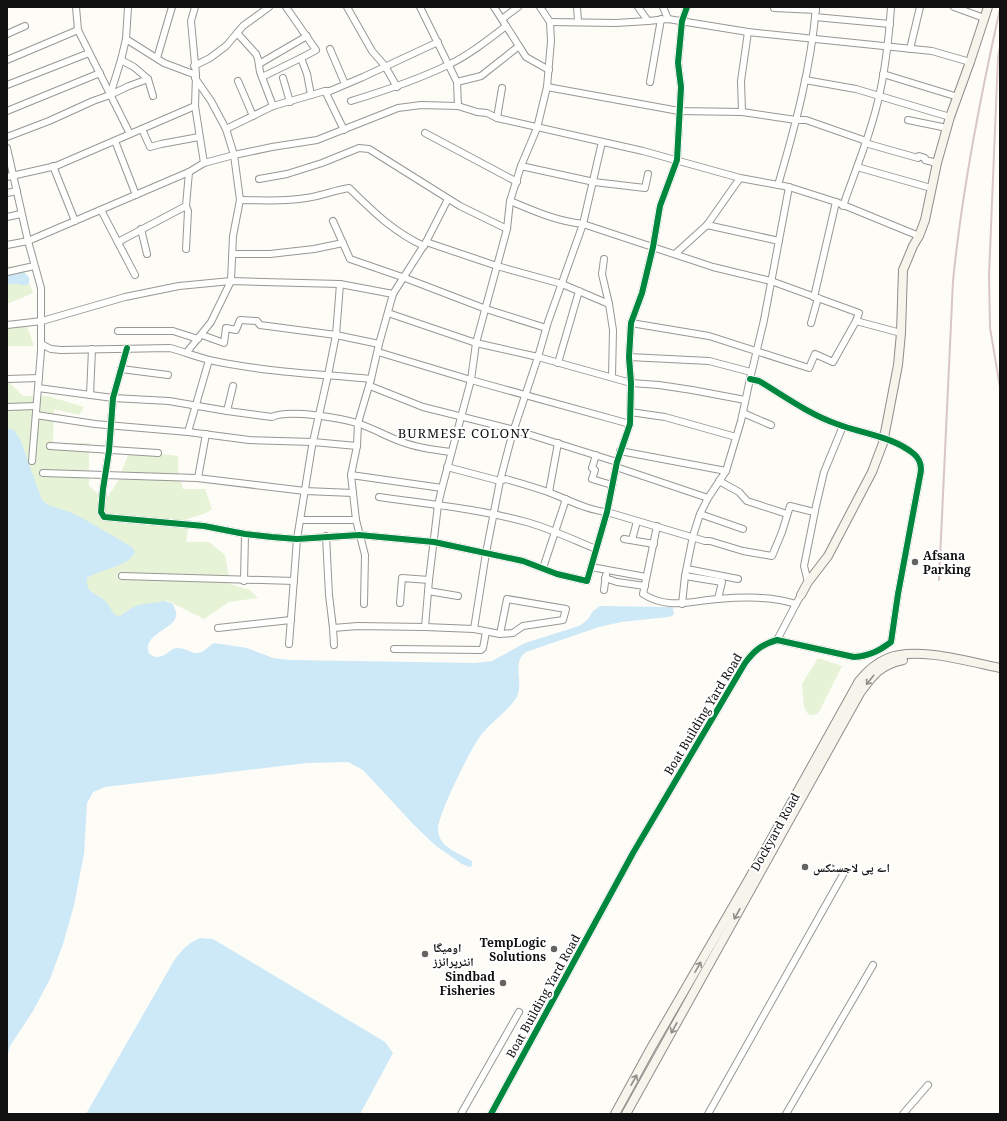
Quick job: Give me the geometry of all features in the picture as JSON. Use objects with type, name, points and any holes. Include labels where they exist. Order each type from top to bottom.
[{"type":"street","points":[[76,7],[78,30],[130,134]]},
{"type":"street","points":[[110,95],[126,39],[128,7]]},
{"type":"street","points":[[157,58],[172,7]]},
{"type":"street","points":[[194,66],[210,58],[226,46],[243,26],[269,7]]},
{"type":"street","points":[[262,77],[316,50],[286,7]]},
{"type":"street","points":[[347,7],[372,51],[385,66],[397,87]]},
{"type":"street","points":[[420,7],[457,82],[458,106]]},
{"type":"street","points":[[494,7],[526,57],[549,70]]},
{"type":"street","points":[[502,19],[518,7]]},
{"type":"street","points":[[425,627],[438,505],[450,452],[471,380],[476,343],[507,229],[510,200],[521,166],[537,128],[547,87],[551,41],[550,22],[540,7]]},
{"type":"street","points":[[576,7],[578,21]]},
{"type":"street","points":[[638,7],[648,21]]},
{"type":"street","points":[[650,82],[665,19],[662,7]]},
{"type":"street","points":[[127,348],[113,398],[109,451],[101,512],[104,517],[204,526],[245,534],[297,539],[359,535],[434,542],[523,561],[558,574],[587,581],[607,512],[620,451],[630,424],[631,383],[629,357],[631,323],[642,293],[653,247],[660,206],[677,160],[681,87],[678,64],[682,21],[687,7]]},
{"type":"street","points":[[843,206],[866,142],[879,97],[889,46],[891,7]]},
{"type":"street","points":[[910,49],[920,7]]},
{"type":"street","points":[[954,7],[984,18]]},
{"type":"street","points":[[750,379],[759,382],[809,411],[843,426],[884,438],[906,449],[919,460],[922,469],[898,594],[891,642],[878,652],[866,656],[854,657],[777,640],[808,582],[828,556],[872,472],[884,438],[898,365],[904,270],[913,246],[926,220],[931,188],[950,117],[988,7]]},
{"type":"street","points":[[193,8],[191,21],[196,76],[195,106],[204,164]]},
{"type":"street","points":[[774,8],[816,11],[890,24]]},
{"type":"street","points":[[778,185],[796,120],[805,80],[813,39],[816,11]]},
{"type":"street","points":[[550,22],[578,21],[616,23],[665,19],[748,32],[889,46],[932,52],[970,62]]},
{"type":"street","points":[[7,34],[25,26]]},
{"type":"street","points":[[351,101],[397,87],[449,65],[484,44],[506,26]]},
{"type":"street","points":[[7,60],[78,30]]},
{"type":"street","points":[[742,112],[741,81],[748,32]]},
{"type":"street","points":[[237,33],[256,54],[262,77],[273,106]]},
{"type":"street","points":[[259,64],[306,36]]},
{"type":"street","points":[[126,39],[164,63],[196,76],[226,129],[234,155],[240,200],[233,236],[231,282],[211,322],[187,352]]},
{"type":"street","points":[[226,129],[273,106],[325,91],[330,91],[363,78],[385,66],[438,42]]},
{"type":"street","points":[[457,82],[481,76],[519,46]]},
{"type":"street","points":[[330,49],[345,84]]},
{"type":"street","points":[[7,86],[89,53]]},
{"type":"street","points":[[301,58],[307,74],[306,76],[311,95]]},
{"type":"street","points":[[121,60],[148,79],[154,96]]},
{"type":"street","points":[[7,111],[100,73]]},
{"type":"street","points":[[883,74],[958,97]]},
{"type":"street","points":[[283,78],[290,102]]},
{"type":"street","points":[[7,137],[148,79]]},
{"type":"street","points":[[805,80],[856,89],[950,117]]},
{"type":"street","points":[[238,81],[253,116]]},
{"type":"street","points":[[547,87],[680,111],[742,112],[796,120],[806,120],[866,142],[918,158],[919,156],[925,158],[925,160],[937,163]]},
{"type":"street","points":[[497,118],[502,88]]},
{"type":"street","points":[[325,91],[344,130]]},
{"type":"street","points":[[7,245],[28,241],[102,210],[204,164],[272,146],[317,140],[398,108],[421,105],[458,106],[477,112],[487,113],[497,118],[677,160],[740,178],[789,187],[836,202],[919,236]]},
{"type":"street","points":[[10,176],[53,166],[195,106]]},
{"type":"street","points":[[908,120],[947,128]]},
{"type":"street","points":[[142,129],[150,147],[199,137]]},
{"type":"street","points":[[425,133],[517,182]]},
{"type":"street","points":[[115,141],[136,195]]},
{"type":"street","points":[[474,629],[486,553],[500,481],[527,396],[546,328],[583,224],[594,182],[602,142]]},
{"type":"street","points":[[259,179],[286,174],[322,163],[359,148],[369,149],[460,206],[507,229]]},
{"type":"street","points":[[7,149],[10,176],[17,191],[21,214],[41,288],[41,344],[32,461]]},
{"type":"street","points":[[53,166],[75,221]]},
{"type":"street","points":[[521,166],[594,182],[645,188],[648,174]]},
{"type":"street","points":[[857,167],[931,188]]},
{"type":"street","points":[[186,249],[188,172]]},
{"type":"street","points":[[676,254],[707,225],[729,196],[740,178]]},
{"type":"street","points":[[682,604],[686,569],[693,536],[700,514],[708,498],[726,471],[743,413],[789,187]]},
{"type":"street","points":[[240,200],[282,200],[306,198],[334,190],[349,188],[383,221],[411,240],[562,284],[609,304]]},
{"type":"street","points":[[7,193],[17,191]]},
{"type":"street","points":[[364,604],[365,555],[356,520],[351,476],[357,446],[358,423],[393,294],[405,278],[425,244],[448,198]]},
{"type":"street","points":[[510,200],[546,216],[568,222],[583,224],[713,267],[771,281],[859,314],[833,362],[815,354],[809,368],[710,336],[631,323]]},
{"type":"street","points":[[811,322],[836,202]]},
{"type":"street","points":[[118,242],[186,206]]},
{"type":"street","points":[[102,210],[135,275]]},
{"type":"street","points":[[7,217],[21,214]]},
{"type":"street","points":[[333,221],[350,259],[486,309],[546,328]]},
{"type":"street","points":[[707,225],[779,241]]},
{"type":"street","points":[[141,229],[147,254]]},
{"type":"street","points":[[233,254],[270,254],[314,249],[343,243]]},
{"type":"street","points":[[604,259],[602,274],[613,330],[612,377]]},
{"type":"street","points":[[7,272],[34,266]]},
{"type":"street","points":[[7,325],[42,321],[125,297],[179,286],[231,282],[340,284],[393,294]]},
{"type":"street","points":[[288,644],[297,539],[318,415],[336,335],[340,284]]},
{"type":"street","points":[[558,363],[579,291]]},
{"type":"street","points":[[388,313],[476,343],[631,383],[685,389],[745,400]]},
{"type":"street","points":[[118,331],[173,331],[224,343],[226,328],[236,330],[240,320],[257,321],[260,325],[336,335],[379,344]]},
{"type":"street","points":[[856,321],[901,332]]},
{"type":"street","points":[[41,344],[51,349],[170,348],[209,360],[249,368],[328,375],[370,383],[423,407],[515,430],[596,455],[708,498]]},
{"type":"street","points":[[90,395],[92,349]]},
{"type":"street","points":[[378,352],[471,380],[630,424]]},
{"type":"street","points":[[629,357],[709,361],[751,372]]},
{"type":"street","points":[[188,432],[209,360]]},
{"type":"street","points":[[121,369],[168,375]]},
{"type":"street","points":[[7,379],[38,378]]},
{"type":"street","points":[[227,412],[233,386]]},
{"type":"street","points":[[38,388],[113,398],[170,401],[227,412],[272,416],[279,414],[318,415],[358,423],[403,442],[423,448],[450,452]]},
{"type":"street","points":[[7,407],[36,406]]},
{"type":"street","points":[[630,412],[665,417],[736,437]]},
{"type":"street","points":[[743,413],[771,425]]},
{"type":"street","points":[[36,415],[110,425],[188,432],[249,440],[313,442],[357,446]]},
{"type":"street","points":[[808,582],[804,566],[814,512],[824,472],[843,426]]},
{"type":"street","points":[[198,478],[206,434]]},
{"type":"street","points":[[549,492],[558,444]]},
{"type":"street","points":[[50,446],[158,453]]},
{"type":"street","points":[[620,451],[726,471]]},
{"type":"street","points":[[596,455],[592,468],[595,470],[592,480],[612,485]]},
{"type":"street","points":[[447,467],[500,481],[506,479],[549,492],[566,500],[600,511],[743,551],[772,556],[782,532],[790,506],[814,512]]},
{"type":"street","points":[[43,473],[198,478],[305,492],[353,492]]},
{"type":"street","points":[[351,476],[442,488]]},
{"type":"street","points":[[719,481],[739,492],[747,501],[787,514]]},
{"type":"street","points":[[379,497],[494,514],[531,523],[596,548]]},
{"type":"street","points":[[543,568],[566,500]]},
{"type":"street","points":[[700,514],[743,529]]},
{"type":"street","points":[[301,520],[356,520]]},
{"type":"street","points":[[632,540],[637,521]]},
{"type":"street","points":[[657,526],[643,594],[651,599],[661,602],[682,604],[718,599],[771,598],[796,604]]},
{"type":"street","points":[[244,581],[245,534]]},
{"type":"street","points":[[326,536],[329,596],[334,645]]},
{"type":"street","points":[[624,538],[654,544]]},
{"type":"street","points":[[591,567],[646,577]]},
{"type":"street","points":[[686,569],[738,579]]},
{"type":"street","points":[[604,590],[605,578],[608,570]]},
{"type":"street","points":[[122,576],[244,581],[294,581]]},
{"type":"street","points":[[685,576],[722,582],[718,599]]},
{"type":"street","points":[[400,603],[402,578],[429,580]]},
{"type":"street","points":[[605,578],[617,582],[645,586]]},
{"type":"street","points":[[428,591],[458,596]]},
{"type":"street","points":[[333,628],[358,626],[425,627],[474,629],[500,634],[513,633],[523,626],[563,620],[566,609],[507,599],[500,634]]},
{"type":"street","points":[[218,628],[291,620]]},
{"type":"street","points":[[394,649],[481,650],[483,648],[486,632]]},
{"type":"street","name":"Boat Building Yard Road","points":[[491,1114],[633,853],[745,663],[756,649],[768,642],[777,640]]},
{"type":"street","name":"Dockyard Road","points":[[626,1114],[860,681],[867,672],[889,657],[909,654],[944,656],[1000,668]]},
{"type":"street","name":"Dockyard Road","points":[[615,1114],[651,1048],[753,879],[860,693],[879,670],[893,662],[910,658],[944,661],[1000,672]]},
{"type":"street","points":[[708,1114],[845,872]]},
{"type":"street","points":[[786,1114],[873,964]]},
{"type":"street","points":[[461,1114],[519,1012]]},
{"type":"street","points":[[903,1114],[928,1085]]},
{"type":"green space","points":[[7,266],[23,267],[33,293],[7,304]]},
{"type":"green space","points":[[25,321],[34,346],[7,346],[7,325]]},
{"type":"green space","points":[[7,380],[23,396],[48,396],[84,407],[79,415],[54,409],[53,443],[89,443],[89,486],[105,500],[117,483],[130,450],[178,456],[178,470],[183,489],[205,489],[212,509],[204,514],[181,521],[188,530],[186,542],[209,542],[225,555],[230,584],[250,590],[258,598],[229,602],[204,619],[166,600],[157,620],[7,652]]},
{"type":"green space","points":[[818,658],[842,666],[819,712],[813,715],[808,714],[804,707],[802,684]]},
{"type":"water","points":[[7,428],[14,430],[20,439],[42,500],[48,505],[70,512],[84,519],[132,547],[135,552],[127,561],[87,578],[88,587],[91,592],[105,601],[115,615],[120,616],[138,605],[165,601],[173,604],[176,613],[174,620],[171,624],[155,635],[148,644],[150,654],[154,656],[162,656],[173,649],[178,648],[199,653],[214,643],[247,648],[273,658],[290,660],[476,663],[492,661],[525,643],[581,625],[588,619],[593,611],[600,606],[669,607],[673,608],[674,614],[668,617],[621,622],[599,627],[526,652],[521,657],[518,668],[519,688],[515,700],[485,730],[476,742],[463,766],[439,821],[438,831],[442,842],[450,849],[472,861],[472,866],[469,867],[462,864],[436,846],[414,825],[363,770],[348,762],[307,763],[105,787],[93,792],[87,803],[84,854],[74,905],[63,944],[50,979],[33,1011],[10,1046],[7,1057]]},
{"type":"water","points":[[200,938],[213,939],[385,1042],[393,1053],[360,1114],[86,1114],[175,959],[186,947]]},
{"type":"waterway","points":[[7,279],[22,278],[24,280]]},
{"type":"railway","points":[[939,580],[953,281],[961,213],[972,144],[1000,9]]},
{"type":"railway","points":[[1000,47],[998,57],[989,275],[990,328],[1000,387]]},
{"type":"cycle path","points":[[127,348],[113,398],[109,451],[101,512],[104,517],[204,526],[245,534],[297,539],[359,535],[434,542],[523,561],[557,574],[587,581],[607,512],[617,462],[630,424],[631,383],[629,357],[631,323],[642,293],[653,247],[660,206],[677,160],[681,87],[678,63],[682,21],[687,7]]},
{"type":"cycle path","points":[[491,1114],[633,853],[748,659],[763,646],[777,640],[854,657],[864,656],[874,652],[891,642],[898,594],[921,473],[921,467],[918,459],[914,454],[896,443],[817,416],[759,381],[750,379]]},
{"type":"place","name":"Afsana Parking","points":[[915,562]]},
{"type":"place","name":"اے پی لاجسٹکس","points":[[805,867]]},
{"type":"place","name":"TempLogic Solutions","points":[[554,949]]},
{"type":"place","name":"اومیگا انٹرپرائزز","points":[[425,954]]},
{"type":"place","name":"Sindbad Fisheries","points":[[503,983]]},
{"type":"district","name":"BURMESE COLONY","points":[[464,433]]}]
